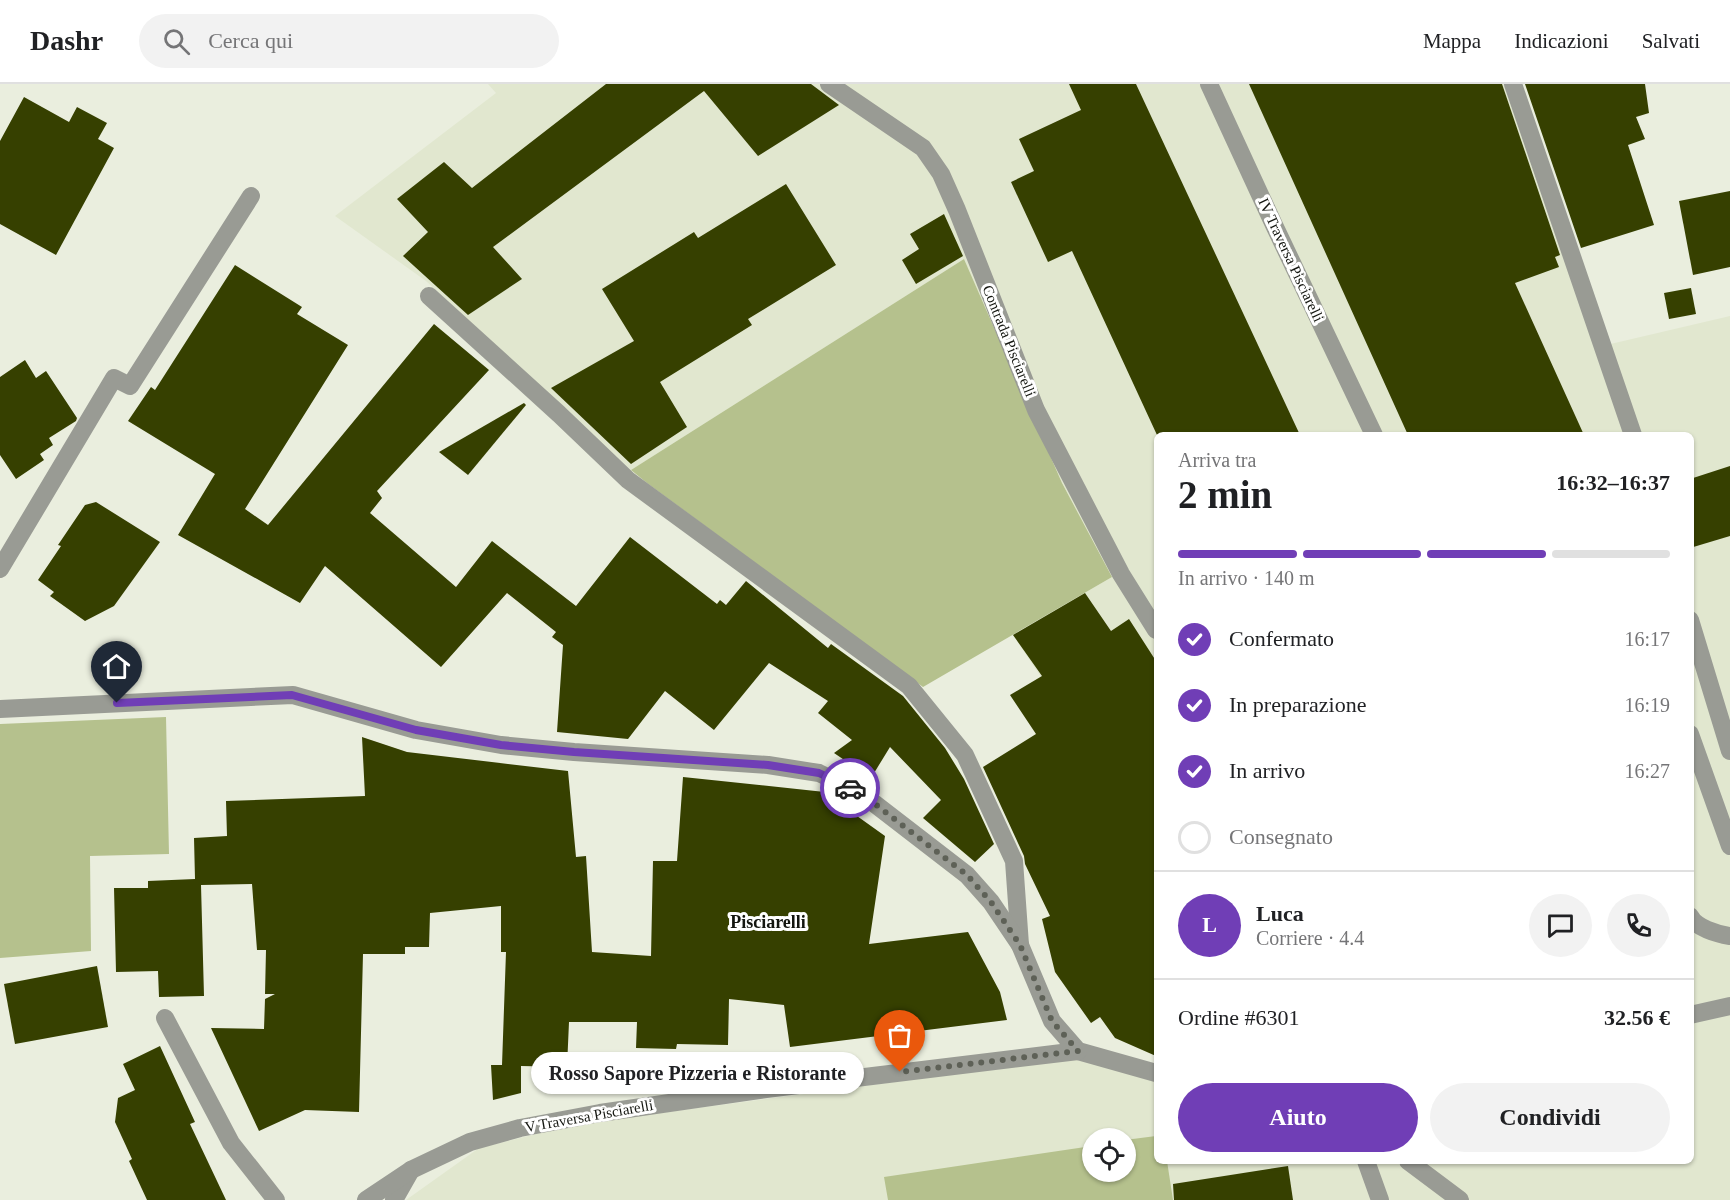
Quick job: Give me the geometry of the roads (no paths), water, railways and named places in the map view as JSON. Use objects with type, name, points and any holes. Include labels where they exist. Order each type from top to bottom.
[{"type":"street","name":"Contrada Pisciarelli","points":[[829,84],[923,148],[940,174],[957,210],[1036,410],[1121,574],[1154,627]]},
{"type":"street","name":"IV Traversa Pisciarelli","points":[[1209,84],[1373,432]]},
{"type":"street","points":[[1513,84],[1632,432]]},
{"type":"street","points":[[0,569],[114,378],[130,386],[251,196]]},
{"type":"street","points":[[429,296],[628,480],[909,686],[965,755],[1014,861],[1020,945]]},
{"type":"street","points":[[1694,633],[1730,752]]},
{"type":"street","points":[[0,709],[292,695],[416,730],[501,745],[768,765],[819,773],[862,794],[967,875],[991,902],[1020,945],[1052,1021],[1078,1051],[1154,1072]]},
{"type":"street","points":[[1694,745],[1730,846]]},
{"type":"street","points":[[1694,922],[1720,935],[1730,936]]},
{"type":"street","points":[[1694,1014],[1730,1006]]},
{"type":"street","points":[[165,1018],[231,1143],[276,1200]]},
{"type":"street","name":"V Traversa Pisciarelli","points":[[366,1200],[411,1170],[470,1142],[520,1128],[600,1113],[766,1089],[1078,1051]]},
{"type":"street","points":[[1367,1164],[1380,1200]]},
{"type":"street","points":[[1412,1164],[1460,1200]]},
{"type":"street","points":[[394,1200],[411,1170]]},
{"type":"place","name":"Rosso Sapore Pizzeria e Ristorante","points":[[900,1072]]},
{"type":"district","name":"Pisciarelli","points":[[768,922]]}]
